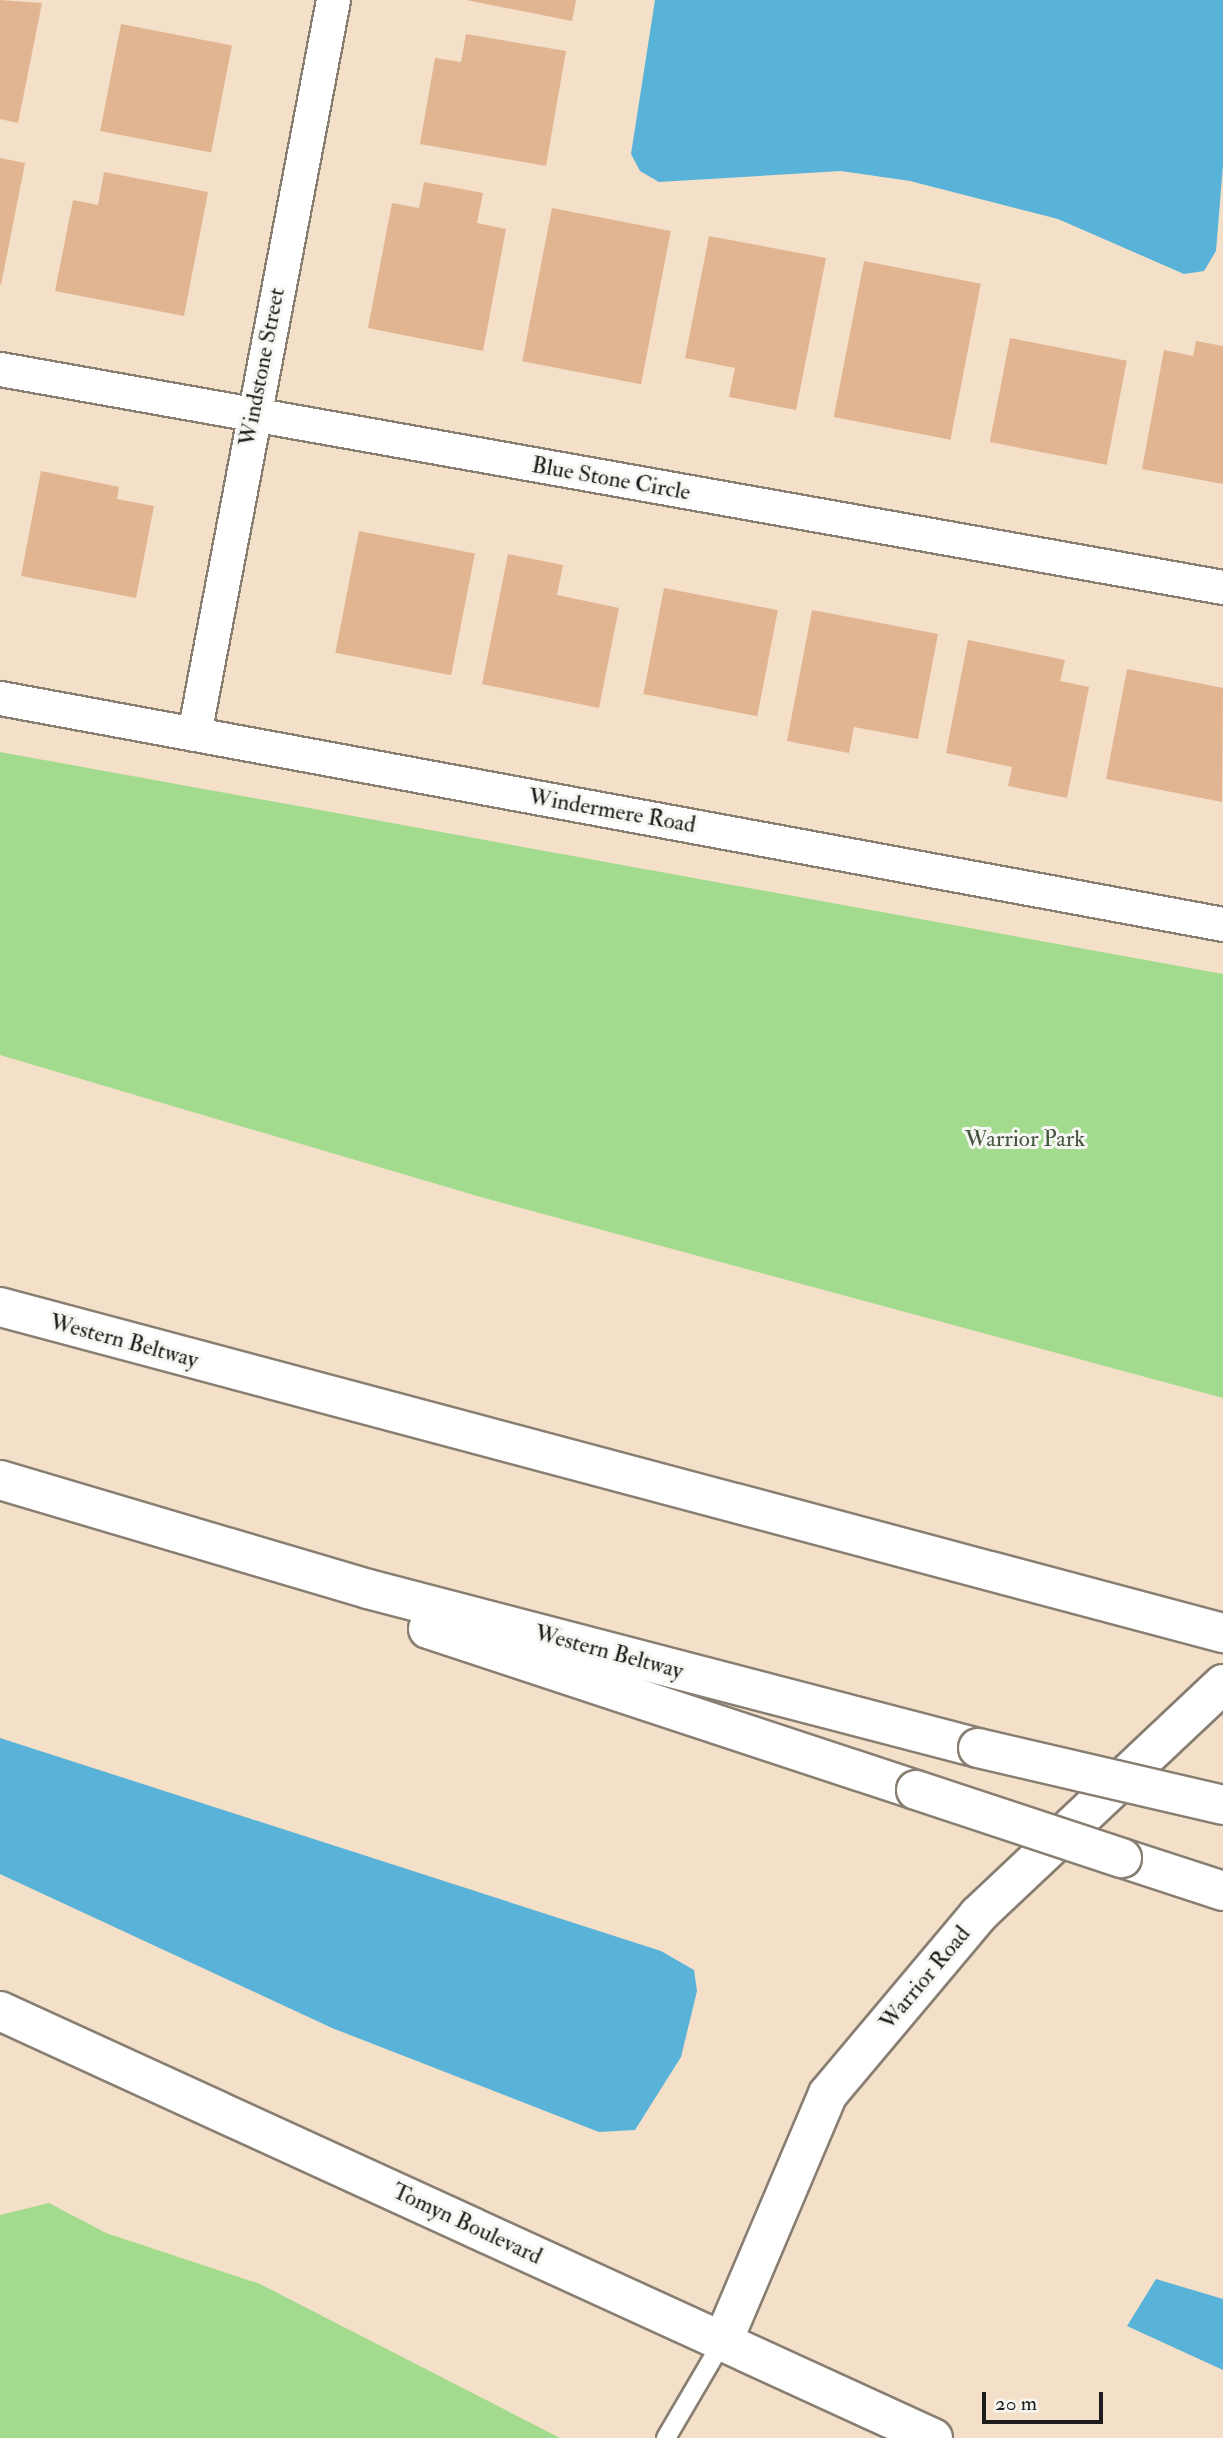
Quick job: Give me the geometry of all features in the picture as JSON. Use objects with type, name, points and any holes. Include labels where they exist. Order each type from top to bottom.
[{"type":"main road","name":"Western Beltway","points":[[0,1307],[1223,1633]]},
{"type":"main road","name":"Western Beltway","points":[[0,1480],[368,1589],[978,1748],[1223,1805]]},
{"type":"main road","points":[[0,1488],[1223,1891]]},
{"type":"main road","name":"Warrior Road","points":[[723,2341],[828,2094],[978,1915],[1223,1684]]},
{"type":"main road","name":"Tomyn Boulevard","points":[[0,2011],[933,2438]]},
{"type":"street","name":"Windstone Street","points":[[194,734],[252,415],[333,0]]},
{"type":"street","name":"Blue Stone Circle","points":[[0,369],[1223,587]]},
{"type":"street","name":"Windermere Road","points":[[0,698],[1223,924]]},
{"type":"lane","points":[[666,2438],[723,2341]]},
{"type":"green space","name":"Warrior Park","points":[[0,752],[1223,974],[1223,1398],[484,1198],[0,1055]]},
{"type":"green space","points":[[49,2203],[106,2233],[260,2284],[560,2438],[0,2438],[0,2215]]},
{"type":"water","points":[[655,0],[1223,0],[1223,165],[1216,251],[1204,271],[1184,274],[1058,219],[910,181],[841,171],[659,182],[640,171],[631,154]]},
{"type":"water","points":[[0,1738],[661,1951],[694,1970],[697,1991],[681,2057],[635,2130],[599,2132],[332,2028],[0,1874]]},
{"type":"water","points":[[1156,2279],[1223,2299],[1223,2370],[1127,2326]]},
{"type":"building","points":[[0,0],[42,3],[18,123],[0,119]]},
{"type":"building","points":[[466,0],[576,0],[572,21]]},
{"type":"building","points":[[121,24],[232,46],[211,153],[100,131]]},
{"type":"building","points":[[466,34],[566,51],[546,166],[420,144],[435,58],[461,62]]},
{"type":"building","points":[[0,158],[25,163],[1,285],[0,284]]},
{"type":"building","points":[[104,172],[208,192],[184,316],[55,291],[73,200],[98,205]]},
{"type":"building","points":[[424,182],[483,193],[477,223],[506,229],[483,351],[368,328],[392,203],[419,208]]},
{"type":"building","points":[[552,208],[671,231],[641,384],[522,361]]},
{"type":"building","points":[[709,236],[826,258],[796,410],[729,397],[735,368],[685,358]]},
{"type":"building","points":[[864,261],[981,284],[950,440],[834,417]]},
{"type":"building","points":[[1010,338],[1127,361],[1107,465],[990,442]]},
{"type":"building","points":[[1196,341],[1223,346],[1223,484],[1142,469],[1164,350],[1193,356]]},
{"type":"building","points":[[41,471],[119,487],[117,499],[154,506],[136,598],[21,576]]},
{"type":"building","points":[[359,531],[475,554],[451,675],[335,653]]},
{"type":"building","points":[[508,554],[563,565],[557,595],[619,608],[599,708],[482,684]]},
{"type":"building","points":[[664,588],[778,610],[757,716],[643,694]]},
{"type":"building","points":[[812,610],[938,634],[918,739],[854,727],[849,753],[787,741]]},
{"type":"building","points":[[968,640],[1065,660],[1060,681],[1089,687],[1067,798],[1008,786],[1012,767],[946,753]]},
{"type":"building","points":[[1127,669],[1223,688],[1222,802],[1106,779]]}]
